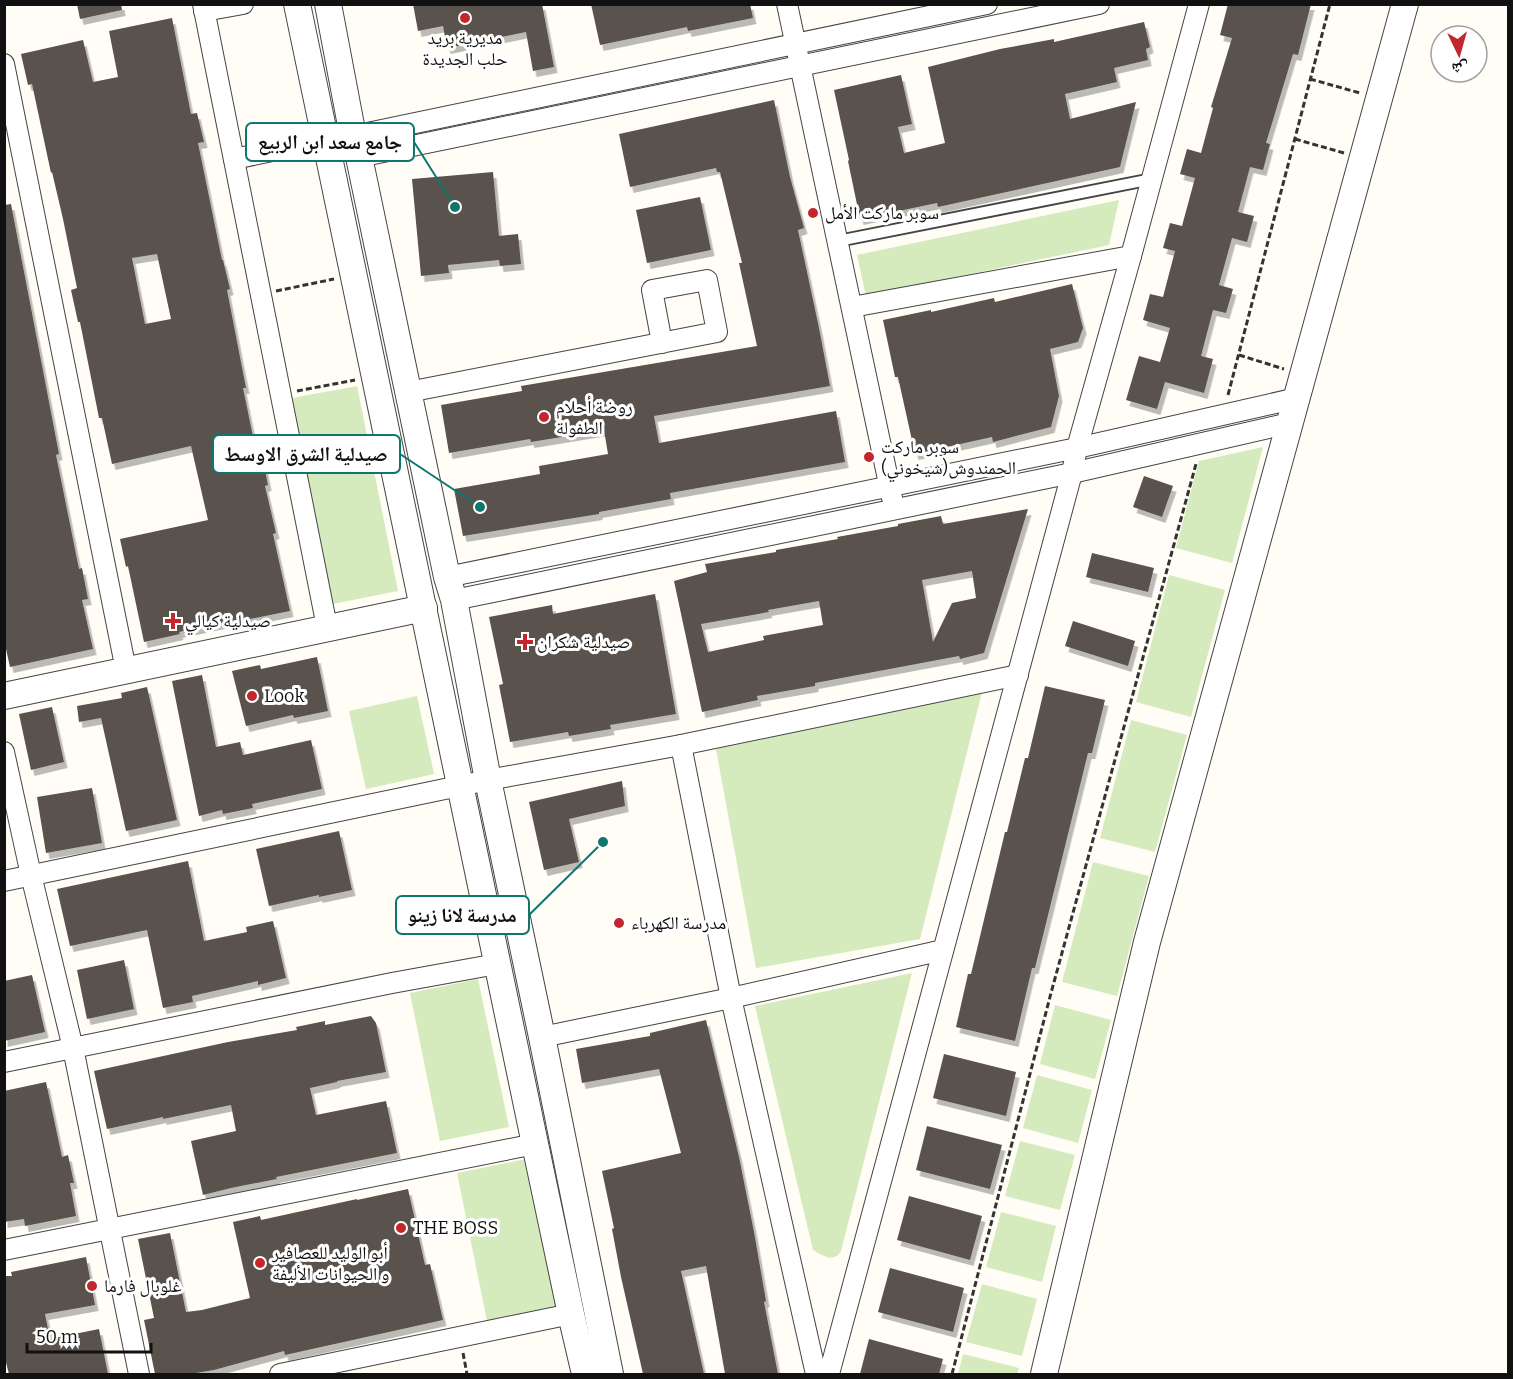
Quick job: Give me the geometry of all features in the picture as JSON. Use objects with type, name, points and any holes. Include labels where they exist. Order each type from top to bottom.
[{"type":"street","points":[[243,4],[203,8],[327,627]]},
{"type":"street","points":[[297,4],[585,1374]]},
{"type":"street","points":[[328,4],[610,1374]]},
{"type":"street","points":[[787,4],[895,509]]},
{"type":"street","points":[[356,147],[800,66],[1099,4]]},
{"type":"street","points":[[829,1374],[1198,4]]},
{"type":"street","points":[[1044,1374],[1147,942],[1405,4]]},
{"type":"street","points":[[356,147],[796,44],[982,5],[984,28]]},
{"type":"street","points":[[4,64],[126,670]]},
{"type":"street","points":[[234,159],[325,140]]},
{"type":"street","points":[[852,307],[1131,256]]},
{"type":"street","points":[[408,392],[662,343]]},
{"type":"street","points":[[450,588],[890,486],[1077,448],[1223,415],[1300,386]]},
{"type":"street","points":[[450,588],[895,509],[1072,473],[1290,423]]},
{"type":"street","points":[[4,696],[423,608]]},
{"type":"street","points":[[4,881],[488,780],[681,745],[1018,675]]},
{"type":"street","points":[[681,745],[731,998],[816,1374]]},
{"type":"street","points":[[4,752],[73,1048],[139,1374]]},
{"type":"street","points":[[542,1036],[731,998],[943,950]]},
{"type":"street","points":[[4,1062],[392,983],[497,964]]},
{"type":"street","points":[[4,1250],[535,1144]]},
{"type":"street","points":[[280,1374],[571,1314]]},
{"type":"lane","points":[[838,241],[1152,179]]},
{"type":"path","points":[[1223,415],[1330,4]]},
{"type":"path","points":[[1310,78],[1379,99]]},
{"type":"path","points":[[1295,138],[1363,159]]},
{"type":"path","points":[[260,294],[354,275]]},
{"type":"path","points":[[1238,355],[1300,386]]},
{"type":"path","points":[[281,395],[375,376]]},
{"type":"path","points":[[952,1374],[1051,993],[1202,443]]},
{"type":"green space","points":[[1119,200],[1109,245],[866,296],[857,255]]},
{"type":"green space","points":[[357,386],[398,591],[333,604],[292,398]]},
{"type":"green space","points":[[1263,447],[1232,563],[1176,548],[1199,461]]},
{"type":"green space","points":[[1169,575],[1225,590],[1191,717],[1136,702]]},
{"type":"green space","points":[[982,692],[920,939],[756,968],[716,749]]},
{"type":"green space","points":[[417,696],[434,774],[366,789],[349,711]]},
{"type":"green space","points":[[1131,720],[1187,735],[1155,852],[1100,838]]},
{"type":"green space","points":[[1093,862],[1149,876],[1117,996],[1062,982]]},
{"type":"green space","points":[[912,973],[841,1251],[835,1257],[828,1257],[813,1250],[755,1006]]},
{"type":"green space","points":[[478,979],[509,1127],[440,1141],[410,993]]},
{"type":"green space","points":[[1055,1005],[1111,1020],[1095,1079],[1040,1064]]},
{"type":"green space","points":[[1037,1075],[1092,1090],[1078,1143],[1023,1128]]},
{"type":"green space","points":[[1020,1141],[1075,1155],[1060,1210],[1005,1196]]},
{"type":"green space","points":[[526,1159],[556,1307],[487,1321],[457,1173]]},
{"type":"green space","points":[[1001,1212],[1056,1226],[1042,1282],[986,1267]]},
{"type":"green space","points":[[982,1284],[1037,1299],[1022,1356],[966,1342]]},
{"type":"green space","points":[[963,1354],[1019,1368],[1017,1374],[958,1374]]},
{"type":"building","points":[[77,4],[121,4],[122,10],[80,19]]},
{"type":"building","points":[[413,4],[542,4],[554,67],[533,71],[526,32],[447,48],[443,26],[418,31]]},
{"type":"building","points":[[591,4],[750,4],[753,18],[688,31],[687,27],[600,45]]},
{"type":"building","points":[[1228,4],[1311,4],[1298,55],[1293,54],[1266,143],[1270,144],[1263,170],[1250,167],[1238,212],[1254,216],[1247,242],[1232,238],[1219,285],[1233,289],[1226,313],[1213,310],[1201,356],[1213,359],[1204,393],[1165,382],[1157,409],[1126,400],[1139,356],[1160,362],[1170,328],[1143,320],[1150,294],[1163,297],[1175,251],[1163,248],[1170,223],[1182,226],[1195,178],[1180,174],[1187,149],[1201,153],[1213,108],[1211,107],[1232,38],[1220,35]]},
{"type":"building","points":[[172,18],[191,114],[197,113],[204,142],[198,143],[230,289],[227,290],[246,388],[243,388],[257,456],[262,455],[268,485],[265,486],[276,533],[273,534],[290,611],[179,632],[180,634],[144,642],[120,539],[208,520],[191,446],[112,464],[102,418],[99,418],[80,322],[78,322],[71,290],[77,288],[63,219],[32,84],[28,85],[21,54],[83,40],[93,82],[118,77],[109,31]],"holes":[[[157,254],[171,319],[145,324],[132,258]]]},
{"type":"building","points":[[1144,22],[1150,47],[1146,49],[1148,60],[1114,68],[1117,82],[1065,94],[1070,119],[1136,102],[1120,167],[938,207],[937,203],[860,219],[834,90],[901,75],[912,124],[898,127],[904,153],[945,143],[928,67],[1000,49],[1054,39],[1054,42]]},
{"type":"building","points":[[774,100],[790,177],[804,228],[798,230],[830,386],[654,416],[659,443],[836,411],[845,462],[670,493],[671,499],[599,512],[599,514],[463,536],[454,489],[540,474],[539,466],[608,454],[604,430],[531,442],[530,439],[449,453],[441,405],[522,391],[521,386],[757,346],[739,263],[742,263],[720,172],[717,172],[716,168],[630,187],[619,134]]},
{"type":"building","points":[[493,172],[499,236],[518,234],[521,264],[500,266],[499,260],[448,265],[449,273],[421,276],[412,179]]},
{"type":"building","points":[[700,197],[711,250],[647,263],[636,210]]},
{"type":"building","points":[[11,204],[59,454],[56,455],[79,569],[82,568],[88,599],[82,600],[93,649],[10,667],[4,640],[4,205]]},
{"type":"building","points":[[1072,284],[1083,328],[1078,342],[1050,349],[1059,396],[1051,427],[993,442],[992,437],[915,454],[883,320],[994,298],[995,302]]},
{"type":"building","points":[[1144,476],[1173,486],[1162,517],[1133,507]]},
{"type":"building","points":[[1028,509],[984,653],[815,683],[815,686],[757,696],[758,700],[702,712],[674,581],[707,572],[705,564],[776,552],[776,550],[941,516],[943,524]],"holes":[[[972,571],[976,598],[952,603],[933,642],[922,580]],[[819,601],[823,625],[763,636],[764,640],[708,652],[701,624]]]},
{"type":"building","points":[[1092,553],[1154,568],[1148,592],[1086,577]]},
{"type":"building","points":[[655,594],[676,714],[610,725],[611,729],[569,736],[568,732],[510,742],[499,685],[503,684],[489,617],[552,605],[553,614]]},
{"type":"building","points":[[1073,621],[1135,641],[1128,666],[1065,646]]},
{"type":"building","points":[[317,657],[328,711],[294,718],[293,715],[246,726],[232,671],[260,665],[261,669]]},
{"type":"building","points":[[202,675],[216,747],[240,742],[243,755],[311,740],[322,789],[252,804],[253,808],[223,814],[222,810],[199,816],[172,681]]},
{"type":"building","points":[[1045,686],[1105,700],[1092,753],[1088,753],[1015,1041],[956,1027],[1005,832],[1007,832],[1025,758],[1028,758]]},
{"type":"building","points":[[147,687],[177,820],[126,831],[101,718],[79,722],[77,706],[122,698],[121,693]]},
{"type":"building","points":[[52,707],[64,762],[31,770],[19,714]]},
{"type":"building","points":[[622,781],[625,806],[569,819],[579,862],[544,870],[529,802]]},
{"type":"building","points":[[92,788],[102,843],[46,853],[37,797]]},
{"type":"building","points":[[339,831],[352,890],[269,906],[256,849]]},
{"type":"building","points":[[188,861],[204,941],[247,932],[246,927],[273,921],[286,978],[258,985],[258,981],[192,996],[193,1002],[163,1008],[147,930],[70,946],[57,889]]},
{"type":"building","points":[[124,960],[134,1009],[87,1019],[77,970]]},
{"type":"building","points":[[32,975],[45,1032],[4,1041],[4,981]]},
{"type":"building","points":[[371,1016],[376,1023],[386,1072],[310,1088],[316,1115],[386,1101],[397,1153],[276,1177],[277,1179],[203,1195],[191,1141],[236,1131],[231,1105],[107,1129],[94,1071],[228,1042],[297,1030],[296,1027],[325,1021],[325,1025]]},
{"type":"building","points":[[706,1020],[739,1157],[778,1374],[725,1374],[706,1266],[681,1271],[704,1374],[643,1374],[621,1277],[602,1171],[681,1153],[659,1069],[582,1083],[576,1049],[650,1036],[650,1033]]},
{"type":"building","points":[[944,1054],[1016,1072],[1006,1116],[933,1098]]},
{"type":"building","points":[[46,1082],[62,1157],[68,1155],[74,1183],[70,1183],[76,1216],[25,1226],[24,1219],[4,1222],[4,1091]]},
{"type":"building","points":[[927,1126],[1002,1145],[990,1189],[916,1170]]},
{"type":"building","points":[[408,1189],[425,1265],[430,1264],[443,1320],[285,1355],[284,1351],[214,1370],[190,1374],[155,1374],[144,1320],[154,1318],[138,1239],[170,1233],[186,1312],[202,1310],[250,1298],[233,1222],[260,1216],[261,1220]]},
{"type":"building","points":[[909,1196],[982,1216],[970,1260],[897,1240]]},
{"type":"building","points":[[86,1257],[95,1305],[45,1314],[50,1339],[99,1329],[108,1374],[9,1374],[4,1355],[4,1276],[12,1276],[11,1272]]},
{"type":"building","points":[[890,1268],[964,1288],[953,1332],[878,1312]]},
{"type":"building","points":[[869,1339],[943,1359],[939,1374],[860,1374]]},
{"type":"place","name":"مديرية بريد حلب الجديدة","points":[[465,18]]},
{"type":"place","name":"جامع سعد ابن الربيع","points":[[455,207]]},
{"type":"place","name":"سوبر ماركت الأمل","points":[[813,213]]},
{"type":"place","name":"روضة أحلام الطفولة","points":[[544,417]]},
{"type":"place","name":"سوبر ماركت الحمندوش(شيخوني)","points":[[869,457]]},
{"type":"place","name":"صيدلية الشرق الاوسط","points":[[480,507]]},
{"type":"place","name":"صيدلية كيالي","points":[[173,621]]},
{"type":"place","name":"صيدلية شكران","points":[[525,642]]},
{"type":"place","name":"Look","points":[[252,696]]},
{"type":"place","name":"مدرسة لانا زينو","points":[[603,842]]},
{"type":"place","name":"مدرسة الكهرباء","points":[[619,923]]},
{"type":"place","name":"THE BOSS","points":[[401,1228]]},
{"type":"place","name":"أبو الوليد للعصافير و الحيوانات الأليفة","points":[[260,1263]]},
{"type":"place","name":"غلوبال فارما","points":[[92,1286]]}]
